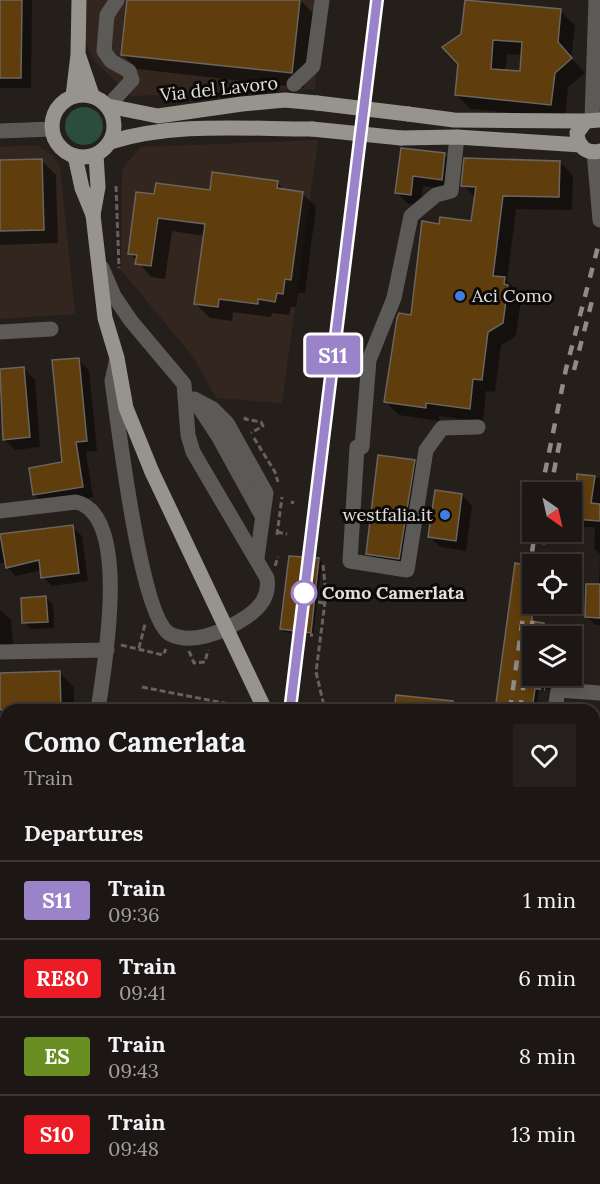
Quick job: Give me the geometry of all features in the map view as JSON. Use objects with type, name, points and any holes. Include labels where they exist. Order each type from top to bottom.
[{"type":"main road","points":[[73,96],[78,55],[79,0]]},
{"type":"main road","points":[[78,55],[92,95],[108,106],[115,124],[110,142],[96,155],[75,156],[59,146],[52,129],[57,109],[73,96],[92,95]]},
{"type":"main road","name":"Via del Lavoro","points":[[108,106],[158,116],[285,100],[454,120],[593,120]]},
{"type":"main road","points":[[591,150],[577,133],[593,120]]},
{"type":"main road","name":"Via del Lavoro","points":[[110,142],[132,135],[170,129],[312,129],[401,138],[457,137],[591,150]]},
{"type":"main road","points":[[93,214],[98,187],[96,155]]},
{"type":"main road","points":[[75,156],[82,188],[93,214],[105,318],[117,358],[126,408],[152,472],[262,704]]},
{"type":"street","points":[[108,106],[132,80],[129,71],[111,61],[104,51],[107,15],[117,0]]},
{"type":"street","points":[[294,84],[313,66],[322,0]]},
{"type":"street","points":[[593,120],[596,0]]},
{"type":"street","points":[[0,131],[52,129]]},
{"type":"street","points":[[457,137],[451,191],[436,195],[411,216],[394,298],[369,360],[363,447],[357,447],[350,561],[407,570],[426,450],[442,428],[478,427]]},
{"type":"street","points":[[591,150],[600,220]]},
{"type":"street","points":[[99,263],[114,296],[184,384],[218,436],[261,514],[257,558]]},
{"type":"street","points":[[0,332],[51,329]]},
{"type":"street","points":[[117,358],[112,381],[134,531],[158,617],[165,630],[179,637],[194,638],[224,630],[252,614],[262,603],[268,588],[257,558],[214,492],[193,452],[188,435],[184,384]]},
{"type":"street","points":[[0,511],[76,502],[87,505],[97,514],[105,538],[112,599],[112,647],[99,704]]},
{"type":"street","points":[[0,652],[112,647]]},
{"type":"street","points":[[556,704],[558,690],[600,693]]},
{"type":"path","points":[[246,417],[245,419],[261,422],[263,426],[251,433]]},
{"type":"path","points":[[277,532],[287,534]]},
{"type":"path","points":[[275,566],[278,557]]},
{"type":"path","points":[[323,565],[324,603],[316,672],[324,704]]},
{"type":"path","points":[[318,602],[324,603]]},
{"type":"path","points":[[112,647],[139,648]]},
{"type":"path","points":[[142,687],[229,704]]},
{"type":"shaded area","points":[[86,0],[325,0],[315,89],[131,96],[94,61],[84,38]]},
{"type":"shaded area","points":[[318,140],[282,403],[216,398],[194,358],[121,270],[122,170],[140,147]]},
{"type":"shaded area","points":[[37,145],[52,155],[60,166],[75,314],[0,319],[0,147]]},
{"type":"green space","points":[[84,107],[98,112],[103,126],[98,140],[84,145],[70,140],[65,126],[70,112]]},
{"type":"building","points":[[0,0],[22,0],[21,78],[0,78]]},
{"type":"building","points":[[127,0],[300,0],[292,73],[121,55]]},
{"type":"building","points":[[465,0],[561,9],[558,42],[572,58],[555,73],[551,105],[455,95],[458,64],[442,47],[461,34]],"holes":[[[493,40],[522,42],[520,71],[491,69]]]},
{"type":"building","points":[[401,148],[445,153],[442,180],[413,176],[411,195],[395,193]]},
{"type":"building","points":[[464,158],[560,161],[559,197],[503,196],[493,276],[505,277],[504,284],[508,285],[503,323],[488,332],[482,380],[473,379],[470,409],[426,403],[426,408],[384,402],[397,318],[399,313],[411,315],[422,221],[439,224],[440,217],[471,221],[476,187],[461,186]]},
{"type":"building","points":[[42,159],[44,230],[0,231],[0,160]]},
{"type":"building","points":[[212,172],[278,181],[277,188],[303,192],[291,280],[285,279],[283,294],[277,293],[275,302],[258,299],[258,304],[219,299],[218,307],[194,304],[205,224],[158,218],[151,266],[135,264],[137,255],[128,254],[136,192],[154,194],[156,183],[210,190]]},
{"type":"building","points":[[79,358],[87,441],[76,442],[83,487],[33,495],[29,468],[62,462],[52,360]]},
{"type":"building","points":[[24,367],[30,437],[3,440],[0,369]]},
{"type":"building","points":[[378,455],[415,460],[399,559],[366,554]]},
{"type":"building","points":[[577,474],[595,476],[591,503],[600,504],[600,521],[582,520],[582,482],[576,482]]},
{"type":"building","name":"westfalia.it","points":[[435,490],[462,494],[456,541],[428,537]]},
{"type":"building","points":[[73,525],[79,573],[41,578],[39,560],[6,568],[0,534]]},
{"type":"building","points":[[289,556],[319,558],[311,633],[280,629]]},
{"type":"building","points":[[515,563],[522,564],[522,614],[532,614],[532,621],[544,623],[544,626],[522,626],[522,686],[535,686],[533,704],[496,704]]},
{"type":"building","points":[[586,584],[600,584],[600,618],[585,617]]},
{"type":"building","points":[[46,596],[48,622],[22,623],[21,598]]},
{"type":"building","points":[[60,671],[61,704],[0,704],[0,673]]},
{"type":"building","points":[[396,695],[453,701],[453,704],[395,704]]},
{"type":"railway","points":[[291,704],[377,0]]},
{"type":"railway","points":[[543,482],[566,369],[600,239]]},
{"type":"railway","points":[[574,370],[593,297]]},
{"type":"railway","points":[[552,482],[560,440]]},
{"type":"railway","points":[[511,704],[533,542]]},
{"type":"railway","points":[[542,554],[543,542]]},
{"type":"railway","points":[[521,704],[533,614]]},
{"type":"train","name":"S11","points":[[291,704],[377,0]]},
{"type":"place","name":"Aci Como","points":[[460,296]]},
{"type":"place","name":"westfalia.it","points":[[445,515]]},
{"type":"place","name":"Como Camerlata","points":[[304,593]]}]
